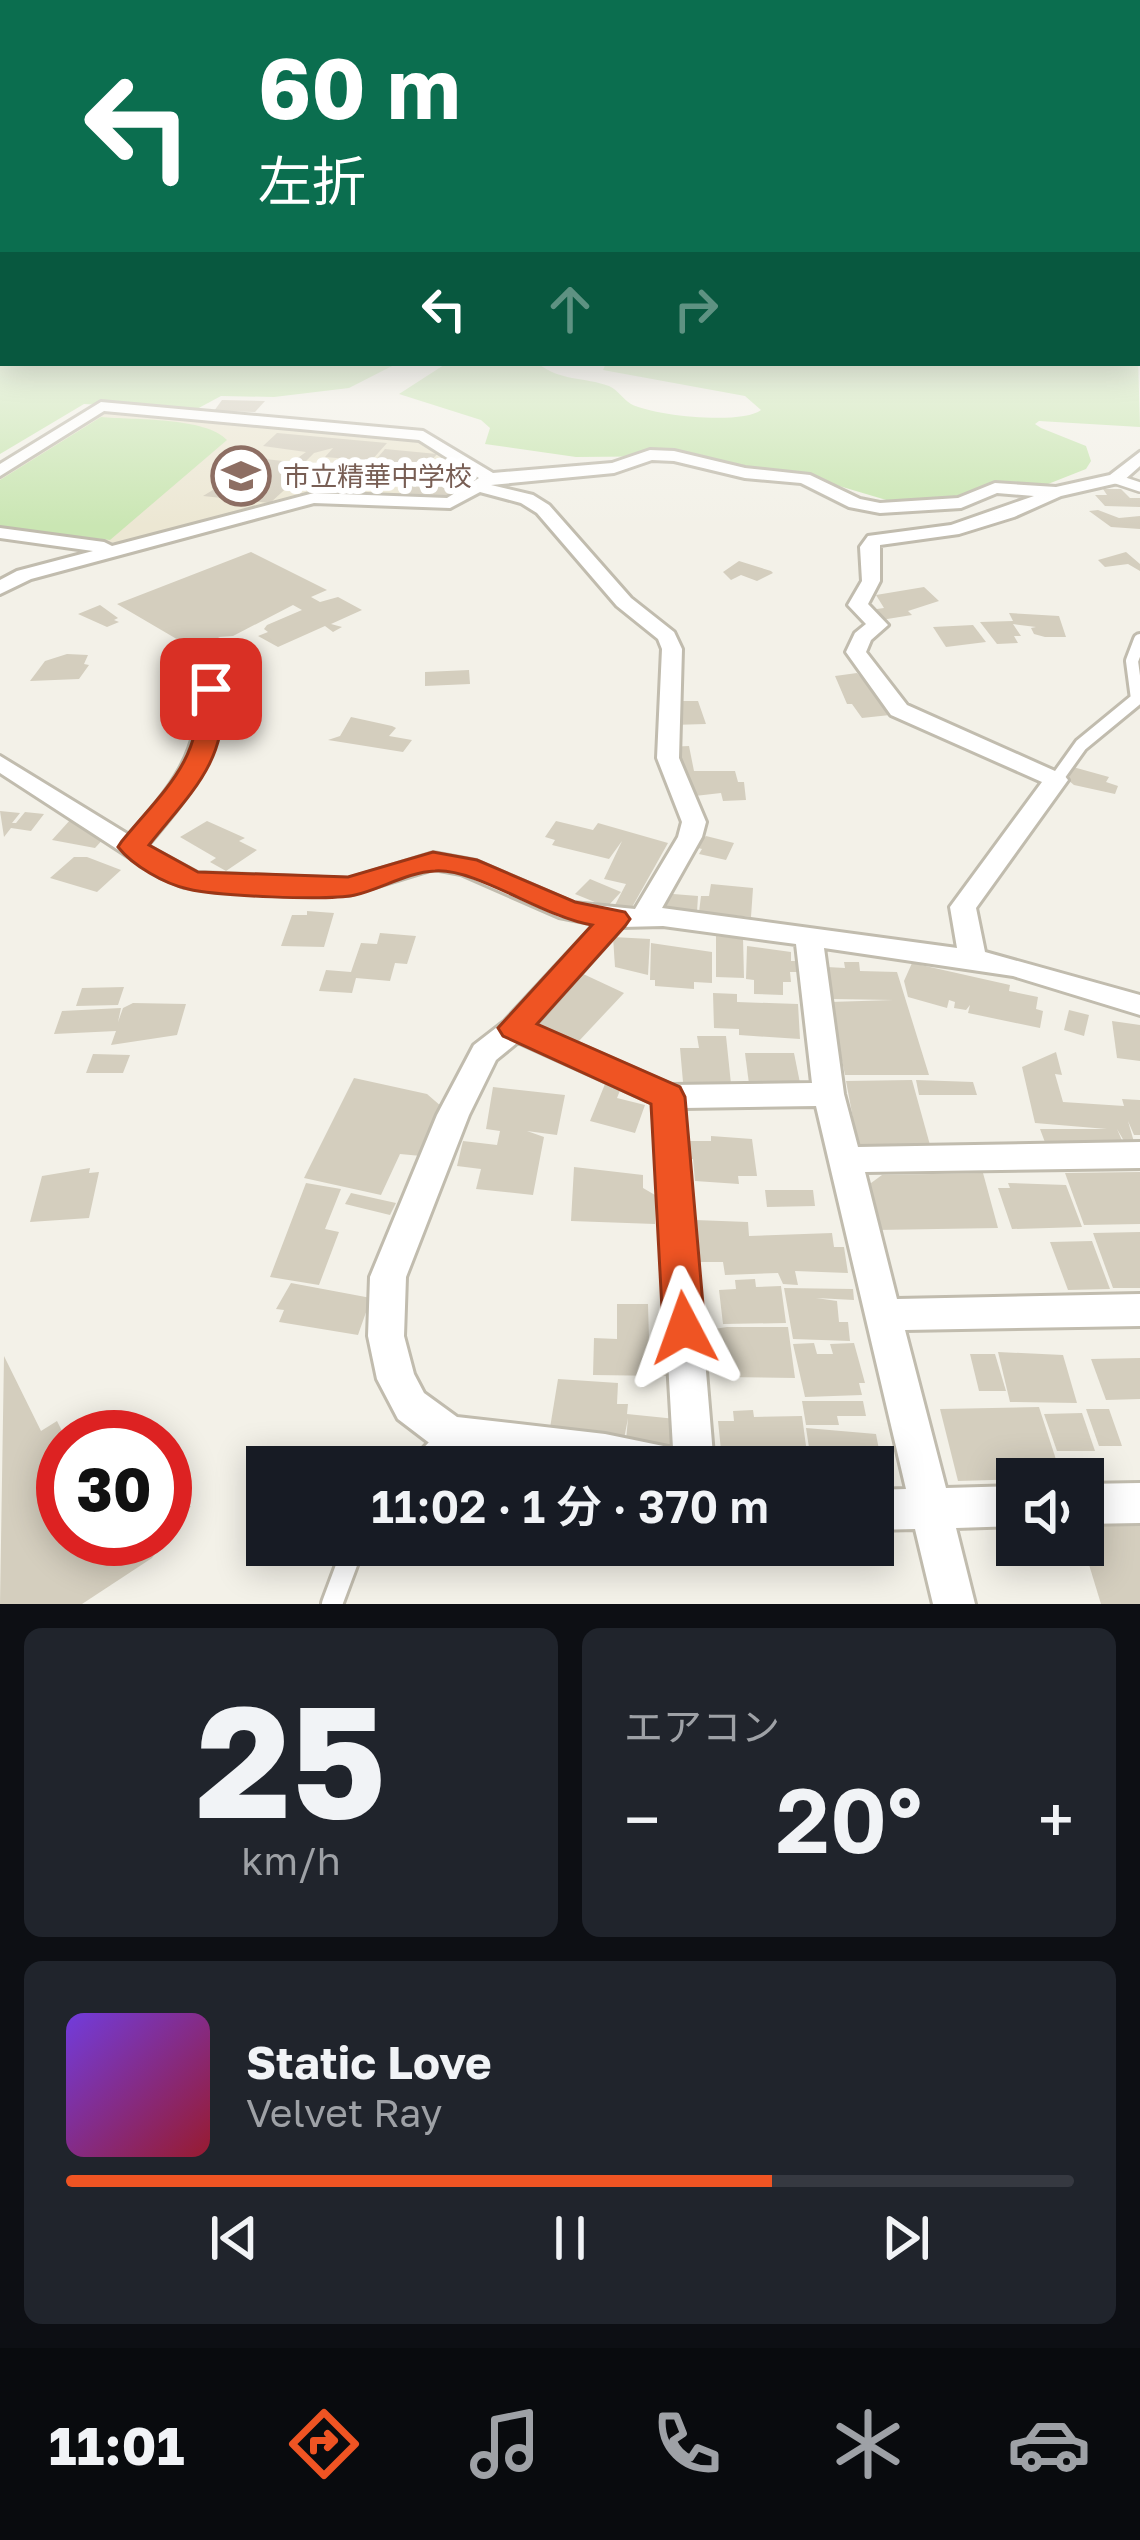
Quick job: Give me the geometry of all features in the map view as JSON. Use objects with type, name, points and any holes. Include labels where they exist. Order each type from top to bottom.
[{"type":"street","points":[[0,471],[101,406],[423,436],[483,482],[543,509],[624,602],[667,635],[672,649],[668,758],[694,822],[690,837],[629,918],[485,1053],[453,1115],[388,1277],[386,1336],[396,1379],[410,1406],[450,1435],[544,1446]]},
{"type":"street","points":[[0,588],[25,575],[314,498],[450,503],[483,482],[614,468],[638,457],[660,455],[745,473],[804,478],[880,508],[961,503],[995,488],[1056,492]]},
{"type":"street","points":[[973,959],[963,907],[1056,780],[899,710],[856,652],[862,638],[878,625],[858,605],[872,580],[869,547],[874,540],[952,530],[1056,492],[1116,478],[1140,458]]},
{"type":"street","points":[[0,533],[118,549]]},
{"type":"street","points":[[132,847],[200,764],[213,720],[211,689]]},
{"type":"street","points":[[0,763],[193,881],[350,887],[433,861],[467,867],[568,911],[973,959],[1015,967],[1140,1006]]},
{"type":"street","points":[[808,936],[829,1094],[955,1604]]},
{"type":"street","points":[[515,1028],[668,1097],[829,1094]]},
{"type":"street","points":[[668,1097],[693,1446]]},
{"type":"street","points":[[845,1160],[1140,1155]]},
{"type":"street","points":[[884,1315],[1140,1310]]},
{"type":"street","points":[[1104,1504],[1140,1503]]},
{"type":"street","points":[[894,1509],[996,1506]]},
{"type":"lane","points":[[1116,478],[1140,488]]},
{"type":"lane","points":[[1056,780],[1081,746],[1137,699],[1132,661],[1140,639]]},
{"type":"lane","points":[[439,1446],[450,1435]]},
{"type":"lane","points":[[332,1604],[346,1566]]},
{"type":"shaded area","name":"市立精華中学校","points":[[99,409],[424,439],[479,477],[448,501],[324,491],[125,544],[0,529],[0,478]]},
{"type":"green space","points":[[0,377],[371,377],[349,388],[274,397],[221,396],[195,410],[84,404],[0,454]]},
{"type":"green space","points":[[426,377],[567,377],[609,386],[642,408],[698,417],[736,417],[761,410],[745,396],[640,377],[1139,377],[1140,427],[1039,421],[1035,424],[1041,428],[1086,446],[1091,461],[1086,469],[1048,484],[934,502],[893,502],[809,477],[688,456],[576,457],[485,444],[490,428],[481,420],[399,394]]},
{"type":"green space","points":[[101,417],[186,423],[227,440],[110,540],[0,527],[0,480]]},
{"type":"building","points":[[222,400],[265,401],[255,412],[214,411]]},
{"type":"building","points":[[277,433],[387,443],[371,461],[325,457],[333,448],[314,453],[305,462],[314,463],[270,503],[203,496],[221,485],[246,457],[292,462],[306,452],[263,446]]},
{"type":"building","points":[[385,449],[437,454],[425,468],[373,463]]},
{"type":"building","points":[[430,464],[469,468],[447,498],[403,498],[409,488],[401,487],[415,470],[426,471]]},
{"type":"building","points":[[1103,489],[1121,489],[1130,498],[1140,498],[1140,507],[1105,506],[1095,495],[1107,495]]},
{"type":"building","points":[[1089,511],[1119,518],[1140,516],[1140,529],[1111,527]]},
{"type":"building","points":[[251,552],[327,590],[311,597],[320,602],[338,597],[362,610],[331,624],[342,627],[333,632],[325,626],[278,647],[258,636],[268,632],[267,625],[302,610],[293,605],[233,636],[218,637],[228,643],[217,648],[207,642],[192,648],[117,604]]},
{"type":"building","points":[[1126,552],[1140,564],[1140,571],[1128,564],[1105,567],[1098,560]]},
{"type":"building","points":[[739,561],[773,573],[757,581],[741,575],[731,580],[723,572]]},
{"type":"building","points":[[924,587],[939,601],[908,611],[912,615],[881,620],[870,610],[884,608],[876,595]]},
{"type":"building","points":[[100,605],[119,622],[107,627],[78,614]]},
{"type":"building","points":[[1009,613],[1059,616],[1066,637],[1045,637],[1034,634],[1031,628],[1036,627],[1013,624],[1021,636],[1014,636],[1018,643],[997,644],[980,622],[1013,621]]},
{"type":"building","points":[[973,625],[986,642],[946,647],[933,627]]},
{"type":"building","points":[[67,654],[88,655],[84,664],[89,665],[79,679],[30,681],[45,661]]},
{"type":"building","points":[[469,670],[470,684],[425,686],[425,672]]},
{"type":"building","points":[[857,673],[890,715],[862,718],[847,704],[835,676]]},
{"type":"building","points":[[698,701],[706,724],[672,725],[667,704]]},
{"type":"building","points":[[351,717],[392,726],[396,728],[389,736],[412,740],[403,752],[328,740],[340,736]]},
{"type":"building","points":[[689,746],[694,771],[735,771],[738,782],[744,782],[746,800],[723,801],[721,793],[686,797],[666,747]]},
{"type":"building","points":[[1073,767],[1109,777],[1106,782],[1118,786],[1115,794],[1074,785],[1068,780]]},
{"type":"building","points":[[0,811],[20,813],[12,823],[25,812],[44,814],[31,831],[11,828],[4,837]]},
{"type":"building","points":[[71,819],[105,837],[95,848],[52,840]]},
{"type":"building","points":[[207,821],[245,838],[239,841],[257,850],[226,871],[210,862],[216,858],[180,837]]},
{"type":"building","points":[[556,821],[593,830],[598,823],[668,843],[631,909],[615,905],[626,884],[604,879],[622,841],[609,859],[552,845],[555,840],[545,837]]},
{"type":"building","points":[[706,836],[734,843],[726,860],[699,854],[702,849],[694,847]]},
{"type":"building","points":[[74,857],[121,870],[97,892],[50,878]]},
{"type":"building","points":[[590,879],[621,892],[607,907],[575,894]]},
{"type":"building","points":[[711,884],[753,888],[751,917],[699,912],[701,896],[709,896]]},
{"type":"building","points":[[661,893],[698,896],[697,912],[659,908]]},
{"type":"building","points":[[307,911],[334,913],[324,947],[281,946],[292,915],[307,915]]},
{"type":"building","points":[[380,933],[416,936],[407,964],[395,963],[390,981],[356,978],[352,993],[319,991],[326,970],[351,972],[361,943],[377,944]]},
{"type":"building","points":[[716,936],[743,938],[744,978],[716,977]]},
{"type":"building","points":[[613,937],[650,939],[648,975],[615,967]]},
{"type":"building","points":[[651,943],[712,952],[712,983],[694,982],[694,989],[655,986],[655,980],[650,980]]},
{"type":"building","points":[[747,946],[791,952],[791,961],[798,961],[798,972],[790,972],[791,982],[783,982],[783,995],[754,994],[754,980],[746,979]]},
{"type":"building","points":[[844,962],[859,962],[860,971],[897,972],[929,1075],[845,1075],[830,1002],[893,1000],[832,999],[827,967],[845,968]]},
{"type":"building","points":[[912,963],[1010,985],[1009,991],[1038,997],[1036,1009],[1043,1011],[1040,1028],[968,1013],[970,1005],[966,1010],[954,1008],[955,1002],[949,1000],[947,1008],[908,997],[904,981]]},
{"type":"building","points":[[579,972],[624,993],[578,1042],[532,1020]]},
{"type":"building","points":[[124,987],[118,1005],[76,1006],[82,988]]},
{"type":"building","points":[[713,993],[737,994],[737,1002],[798,1004],[800,1039],[739,1035],[739,1029],[714,1028]]},
{"type":"building","points":[[133,1003],[186,1004],[177,1035],[111,1045],[116,1031],[54,1034],[62,1011],[121,1008],[118,1022],[123,1008]]},
{"type":"building","points":[[1069,1010],[1089,1015],[1084,1036],[1064,1030]]},
{"type":"building","points":[[1112,1021],[1140,1025],[1140,1061],[1117,1058]]},
{"type":"building","points":[[697,1036],[726,1036],[731,1084],[683,1082],[680,1048],[699,1048]]},
{"type":"building","points":[[1056,1052],[1062,1075],[1055,1074],[1063,1102],[1124,1106],[1122,1099],[1140,1100],[1140,1135],[1134,1135],[1128,1121],[1134,1142],[1124,1141],[1117,1129],[1124,1145],[1046,1145],[1040,1129],[1107,1129],[1035,1123],[1022,1067]]},
{"type":"building","points":[[745,1053],[794,1053],[800,1083],[749,1084]]},
{"type":"building","points":[[93,1054],[130,1055],[123,1073],[86,1073]]},
{"type":"building","points":[[354,1078],[427,1094],[442,1107],[421,1156],[400,1154],[381,1195],[304,1178]]},
{"type":"building","points":[[912,1080],[930,1145],[858,1145],[846,1081]]},
{"type":"building","points":[[916,1080],[973,1082],[977,1095],[919,1095]]},
{"type":"building","points":[[605,1084],[621,1088],[617,1098],[645,1105],[635,1133],[590,1121]]},
{"type":"building","points":[[493,1087],[565,1095],[557,1135],[527,1131],[544,1137],[533,1195],[476,1189],[481,1169],[457,1166],[463,1141],[497,1145],[500,1131],[486,1129]]},
{"type":"building","points":[[711,1136],[752,1139],[757,1176],[738,1176],[739,1184],[695,1181],[693,1159],[686,1159],[684,1141],[711,1141]]},
{"type":"building","points":[[574,1167],[643,1175],[643,1188],[655,1195],[655,1224],[571,1221]]},
{"type":"building","points":[[90,1168],[89,1173],[99,1172],[89,1218],[30,1222],[42,1176]]},
{"type":"building","points":[[1140,1172],[1140,1224],[1084,1225],[1065,1173]]},
{"type":"building","points":[[983,1173],[998,1228],[877,1230],[867,1186],[882,1175]]},
{"type":"building","points":[[306,1183],[341,1189],[325,1229],[339,1232],[319,1285],[270,1277]]},
{"type":"building","points":[[1008,1183],[1066,1185],[1082,1227],[1012,1229],[998,1188],[1010,1188]]},
{"type":"building","points":[[765,1190],[813,1190],[815,1206],[767,1207]]},
{"type":"building","points":[[351,1193],[396,1203],[390,1215],[345,1204]]},
{"type":"building","points":[[695,1220],[748,1222],[749,1236],[832,1233],[834,1247],[844,1247],[848,1273],[795,1271],[798,1285],[783,1284],[778,1273],[725,1275],[723,1262],[697,1262]]},
{"type":"building","points":[[1140,1232],[1140,1288],[1113,1288],[1093,1233]]},
{"type":"building","points":[[1092,1241],[1110,1289],[1068,1290],[1050,1242]]},
{"type":"building","points":[[755,1279],[756,1287],[781,1286],[786,1323],[723,1324],[719,1290],[736,1289],[735,1280]]},
{"type":"building","points":[[291,1283],[371,1298],[358,1335],[279,1322],[284,1310],[276,1309]]},
{"type":"building","points":[[784,1288],[853,1289],[854,1300],[816,1298],[837,1301],[839,1322],[848,1322],[850,1341],[793,1339]]},
{"type":"building","points":[[617,1304],[648,1304],[649,1339],[665,1339],[666,1376],[593,1375],[594,1338],[617,1339]]},
{"type":"building","points":[[788,1327],[795,1378],[724,1377],[722,1357],[710,1357],[708,1330]]},
{"type":"building","points":[[814,1343],[817,1354],[833,1354],[830,1344],[854,1343],[865,1383],[859,1383],[862,1395],[805,1397],[793,1344]]},
{"type":"building","points":[[998,1352],[1063,1355],[1077,1403],[1010,1402]]},
{"type":"building","points":[[970,1354],[995,1354],[1006,1391],[979,1391]]},
{"type":"building","points":[[4,1356],[36,1421],[36,1566],[140,1566],[82,1604],[0,1604]]},
{"type":"building","points":[[1140,1358],[1140,1399],[1106,1400],[1091,1359]]},
{"type":"building","points":[[558,1379],[618,1383],[617,1404],[628,1404],[627,1414],[676,1419],[674,1446],[626,1441],[628,1418],[624,1439],[549,1434]]},
{"type":"building","points":[[802,1401],[863,1401],[866,1416],[837,1416],[839,1425],[806,1425]]},
{"type":"building","points":[[1039,1407],[1056,1458],[996,1458],[996,1480],[958,1481],[940,1409]]},
{"type":"building","points":[[1086,1409],[1109,1409],[1122,1446],[1099,1446]]},
{"type":"building","points":[[753,1410],[754,1417],[802,1416],[806,1446],[721,1446],[718,1421],[734,1421],[733,1411]]},
{"type":"building","points":[[1082,1413],[1095,1451],[1057,1451],[1044,1414]]},
{"type":"building","points":[[806,1428],[876,1434],[878,1446],[809,1446]]},
{"type":"building","points":[[1104,1525],[1140,1526],[1140,1604],[1101,1604],[1089,1566],[1104,1566]]},
{"type":"place","name":"市立精華中学校","points":[[241,476]]},
{"type":"route","points":[[211,689],[213,720],[200,764],[132,847],[169,871],[193,881],[350,887],[433,861],[467,867],[568,911],[615,919],[515,1028],[668,1097],[684,1328]]}]
